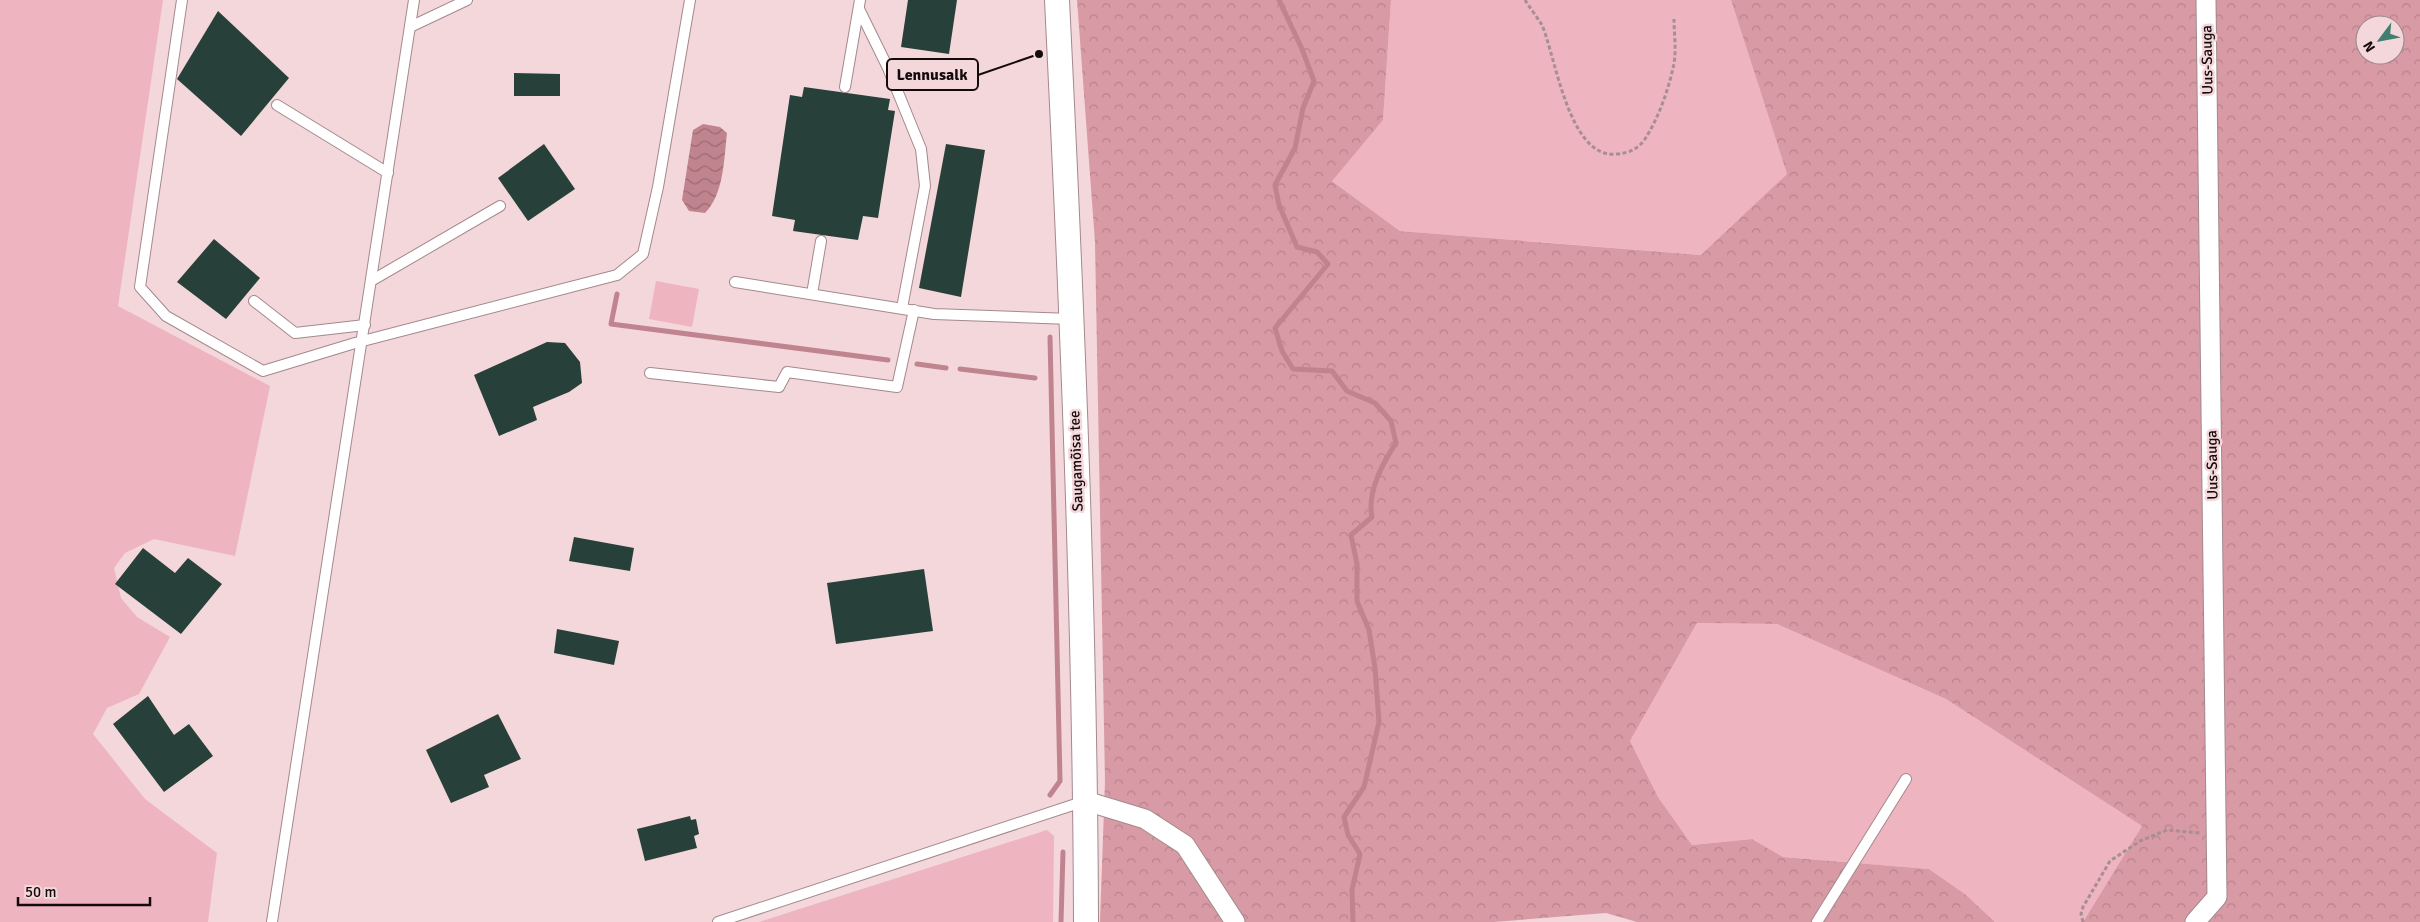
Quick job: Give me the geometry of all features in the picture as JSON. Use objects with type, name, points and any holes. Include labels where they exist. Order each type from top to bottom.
[{"type":"street","name":"Saugamõisa tee","points":[[1057,0],[1072,319],[1086,801],[1086,922]]},
{"type":"street","name":"Uus-Sauga","points":[[2195,922],[2217,897],[2206,0]]},
{"type":"street","points":[[1086,801],[1145,820],[1185,845],[1235,922]]},
{"type":"lane","points":[[182,0],[140,287],[166,316],[263,371],[363,341],[617,275],[642,254],[658,187],[690,0]]},
{"type":"lane","points":[[272,922],[363,341],[414,0]]},
{"type":"lane","points":[[410,27],[467,0]]},
{"type":"lane","points":[[1047,24],[1050,0]]},
{"type":"lane","points":[[845,87],[859,4]]},
{"type":"lane","points":[[859,4],[888,68],[921,149],[925,186],[902,308]]},
{"type":"lane","points":[[1049,62],[1050,81],[1063,131]]},
{"type":"lane","points":[[277,105],[388,173]]},
{"type":"lane","points":[[371,280],[500,206]]},
{"type":"lane","points":[[812,294],[821,241]]},
{"type":"lane","points":[[735,282],[934,314],[1072,319]]},
{"type":"lane","points":[[254,300],[294,333],[365,325]]},
{"type":"lane","points":[[650,373],[779,387],[787,372],[896,387],[914,310]]},
{"type":"lane","points":[[1817,922],[1906,779]]},
{"type":"lane","points":[[718,922],[1086,801]]},
{"type":"path","points":[[1525,0],[1541,24],[1555,62],[1570,116],[1582,135],[1596,150],[1608,155],[1623,154],[1639,148],[1648,134],[1674,67],[1674,19]]},
{"type":"path","points":[[2083,922],[2081,914],[2083,907],[2110,861],[2140,841],[2167,830],[2216,834]]},
{"type":"shaded area","points":[[0,0],[163,0],[118,306],[270,386],[235,556],[154,539],[125,553],[114,568],[121,598],[137,617],[170,637],[139,694],[107,708],[93,734],[145,799],[217,853],[208,922],[0,922]]},
{"type":"shaded area","points":[[1391,0],[1731,0],[1787,174],[1702,255],[1400,231],[1331,180],[1383,120]]},
{"type":"shaded area","points":[[656,281],[699,289],[692,327],[649,319]]},
{"type":"shaded area","points":[[1697,623],[1777,624],[1946,699],[2142,826],[2083,922],[1995,922],[1965,894],[1929,869],[1783,857],[1752,839],[1692,845],[1658,797],[1630,741]]},
{"type":"shaded area","points":[[1047,830],[1054,836],[1053,922],[759,922]]},
{"type":"green space","points":[[1077,0],[1391,0],[1383,120],[1332,181],[1400,231],[1701,255],[1787,174],[1731,0],[2420,0],[2420,922],[2083,922],[2142,826],[1946,699],[1777,624],[1697,623],[1630,741],[1658,797],[1692,845],[1752,839],[1783,857],[1929,869],[1965,894],[1995,922],[1637,922],[1606,913],[1494,922],[1100,922],[1105,781],[1095,242]]},
{"type":"water","points":[[703,124],[720,127],[727,133],[720,186],[705,213],[689,211],[682,200],[693,130]]},
{"type":"building","points":[[908,0],[957,0],[949,54],[901,47]]},
{"type":"building","points":[[218,11],[289,78],[241,136],[177,79]]},
{"type":"building","points":[[514,73],[560,74],[560,96],[514,96]]},
{"type":"building","points":[[804,87],[890,99],[888,110],[895,111],[878,218],[863,216],[858,240],[793,231],[795,220],[772,216],[790,95],[802,97]]},
{"type":"building","points":[[544,144],[575,189],[528,221],[498,178]]},
{"type":"building","points":[[946,144],[985,150],[961,297],[919,288]]},
{"type":"building","points":[[214,239],[260,278],[226,319],[177,282]]},
{"type":"building","points":[[547,342],[565,343],[580,362],[582,383],[569,392],[533,407],[537,420],[499,436],[474,375]]},
{"type":"building","points":[[574,537],[634,548],[630,571],[569,561]]},
{"type":"building","points":[[143,548],[175,573],[188,558],[222,584],[181,634],[115,584]]},
{"type":"building","points":[[924,569],[933,631],[836,644],[827,583]]},
{"type":"building","points":[[557,629],[619,641],[614,665],[554,653]]},
{"type":"building","points":[[148,696],[174,735],[189,724],[213,756],[164,792],[113,724]]},
{"type":"building","points":[[498,714],[521,759],[484,775],[489,787],[451,803],[426,750]]},
{"type":"building","points":[[690,816],[691,820],[696,819],[699,834],[694,836],[697,848],[645,861],[637,829]]},
{"type":"waterway","points":[[1279,0],[1302,49],[1314,81],[1303,108],[1295,148],[1275,185],[1279,205],[1297,247],[1317,252],[1328,264],[1275,328],[1282,351],[1293,369],[1332,371],[1347,391],[1375,403],[1391,421],[1396,443],[1377,478],[1372,498],[1372,517],[1351,535],[1357,564],[1357,601],[1369,630],[1375,668],[1379,722],[1364,787],[1344,817],[1348,835],[1360,854],[1352,890],[1353,922]]},
{"type":"waterway","points":[[617,294],[611,324],[888,360]]},
{"type":"waterway","points":[[1050,337],[1060,781],[1050,795]]},
{"type":"waterway","points":[[917,364],[946,368]]},
{"type":"waterway","points":[[960,369],[1035,378]]},
{"type":"waterway","points":[[1061,922],[1063,852]]},
{"type":"place","name":"Lennusalk","points":[[1039,54]]}]
